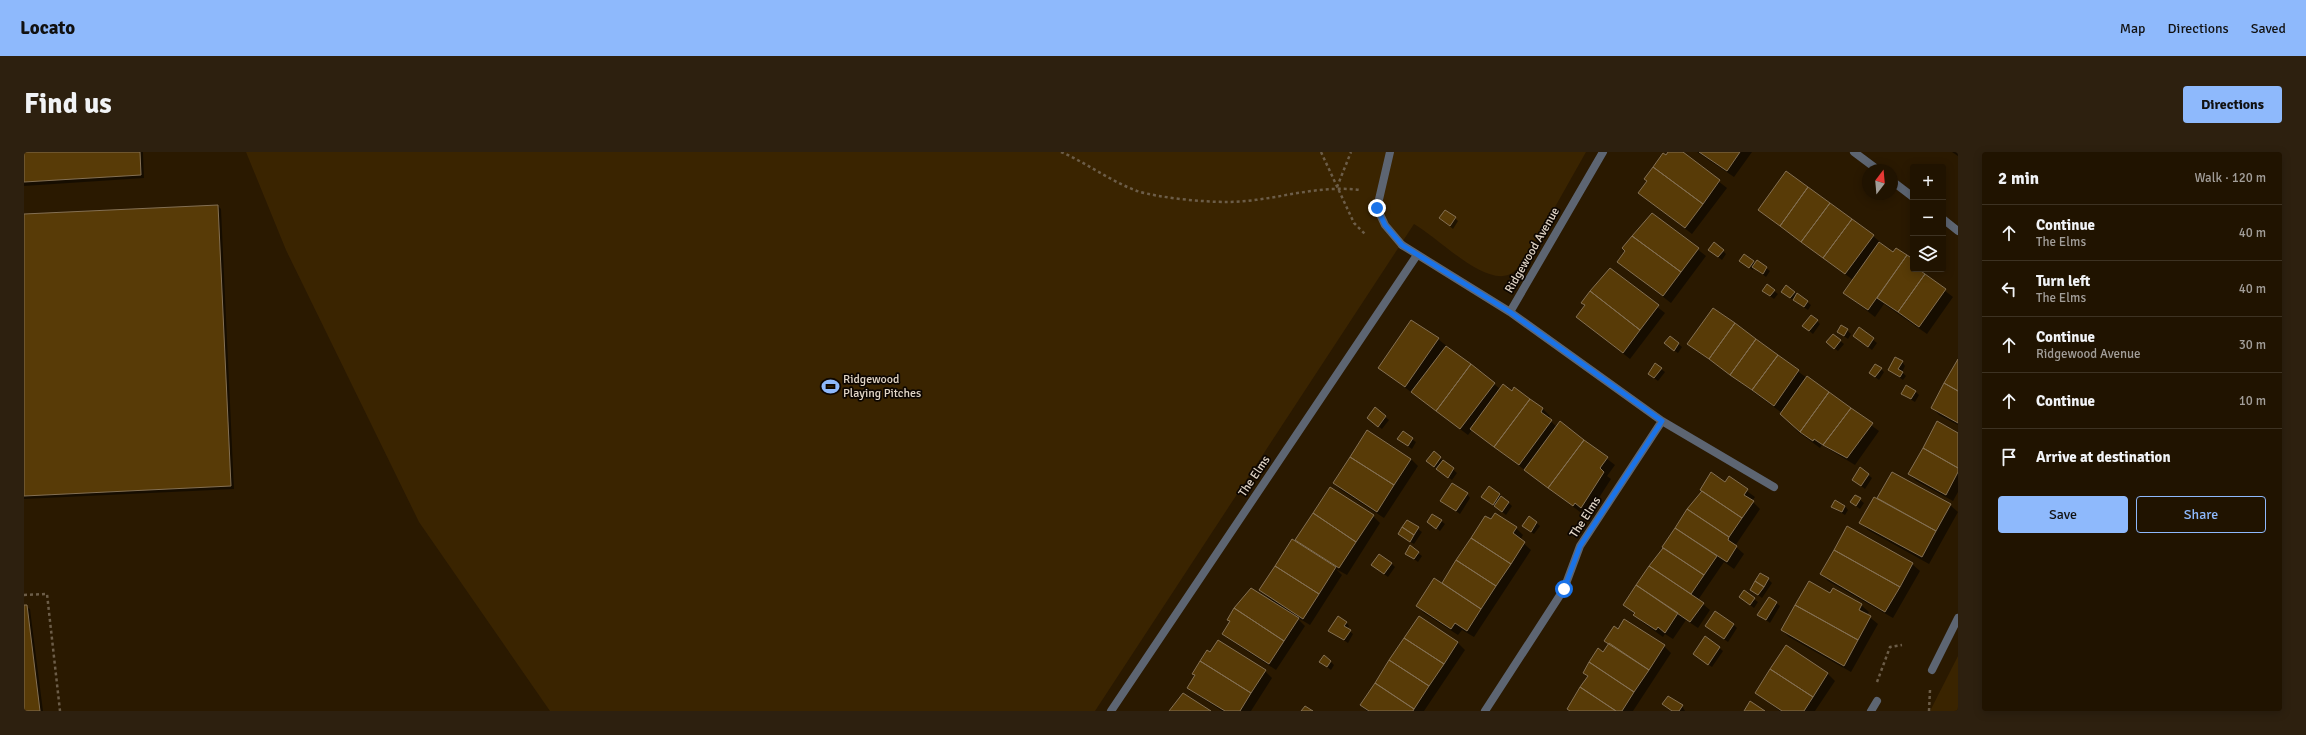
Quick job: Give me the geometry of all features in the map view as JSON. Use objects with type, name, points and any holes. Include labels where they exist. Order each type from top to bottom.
[{"type":"street","name":"Ridgewood Avenue","points":[[1390,152],[1377,208],[1385,225],[1402,245],[1510,312],[1603,152]]},
{"type":"street","points":[[1854,152],[1870,164]]},
{"type":"street","points":[[1898,186],[1910,195]]},
{"type":"street","points":[[1946,221],[1958,231]]},
{"type":"street","name":"The Elms","points":[[1111,711],[1417,254]]},
{"type":"street","points":[[1510,312],[1662,421],[1774,487]]},
{"type":"street","name":"The Elms","points":[[1485,711],[1564,589],[1580,546],[1662,421]]},
{"type":"street","points":[[1932,670],[1958,618]]},
{"type":"street","points":[[1871,711],[1877,701]]},
{"type":"path","points":[[1061,152],[1099,173],[1138,191],[1184,199],[1228,202],[1337,187]]},
{"type":"path","points":[[1321,152],[1337,187]]},
{"type":"path","points":[[1337,187],[1350,152]]},
{"type":"path","points":[[24,595],[47,594],[60,711]]},
{"type":"path","points":[[1877,701],[1870,698],[1883,670],[1890,647],[1902,645]]},
{"type":"shaded area","name":"Ridgewood Playing Pitches","points":[[246,152],[1586,152],[1529,253],[1517,269],[1508,275],[1497,276],[1486,273],[1473,266],[1414,224],[1095,711],[550,711],[419,522],[286,250]]},
{"type":"shaded area","points":[[1958,656],[1958,711],[1930,711]]},
{"type":"building","points":[[24,152],[140,152],[141,175],[24,182]]},
{"type":"building","points":[[1668,152],[1683,152],[1720,180],[1703,204],[1653,167],[1663,153],[1666,155]]},
{"type":"building","points":[[1699,152],[1740,152],[1727,171]]},
{"type":"building","points":[[1653,167],[1703,204],[1685,228],[1638,193],[1647,181],[1644,179]]},
{"type":"building","points":[[1786,171],[1808,187],[1780,226],[1758,210]]},
{"type":"building","points":[[1808,187],[1830,203],[1801,242],[1780,226]]},
{"type":"building","points":[[1830,203],[1852,219],[1823,258],[1801,242]]},
{"type":"building","points":[[218,205],[231,486],[24,496],[24,214]]},
{"type":"building","points":[[1445,210],[1456,217],[1450,226],[1439,218]]},
{"type":"building","points":[[1652,213],[1699,248],[1681,272],[1632,236]]},
{"type":"building","points":[[1852,219],[1874,235],[1845,274],[1823,258]]},
{"type":"building","points":[[1632,236],[1681,272],[1663,296],[1617,262],[1625,251],[1622,248]]},
{"type":"building","points":[[1714,242],[1724,250],[1718,257],[1708,250]]},
{"type":"building","points":[[1879,242],[1893,252],[1896,248],[1907,255],[1868,310],[1843,293]]},
{"type":"building","points":[[1744,254],[1754,261],[1749,268],[1739,261]]},
{"type":"building","points":[[1907,255],[1910,257],[1910,272],[1922,272],[1925,274],[1898,312],[1877,298]]},
{"type":"building","points":[[1757,260],[1767,267],[1763,274],[1752,267]]},
{"type":"building","points":[[1610,268],[1659,305],[1640,330],[1590,291]]},
{"type":"building","points":[[1925,274],[1946,289],[1919,327],[1898,312]]},
{"type":"building","points":[[1767,284],[1775,290],[1770,296],[1762,291]]},
{"type":"building","points":[[1786,285],[1795,292],[1790,298],[1781,292]]},
{"type":"building","points":[[1590,291],[1640,330],[1623,353],[1576,317],[1585,305],[1581,303]]},
{"type":"building","points":[[1797,293],[1808,301],[1804,307],[1793,300]]},
{"type":"building","points":[[1713,308],[1735,323],[1709,359],[1687,344]]},
{"type":"building","points":[[1811,315],[1818,320],[1809,331],[1802,326]]},
{"type":"building","points":[[1411,320],[1439,338],[1405,387],[1378,368]]},
{"type":"building","points":[[1735,323],[1756,339],[1730,375],[1709,359]]},
{"type":"building","points":[[1841,325],[1848,329],[1844,336],[1837,332]]},
{"type":"building","points":[[1859,327],[1874,338],[1868,347],[1853,336]]},
{"type":"building","points":[[1833,334],[1841,340],[1834,349],[1826,342]]},
{"type":"building","points":[[1670,336],[1679,343],[1674,351],[1664,343]]},
{"type":"building","points":[[1756,339],[1778,355],[1752,390],[1730,375]]},
{"type":"building","points":[[1446,346],[1471,364],[1436,411],[1411,392]]},
{"type":"building","points":[[1778,355],[1799,370],[1774,406],[1752,390]]},
{"type":"building","points":[[1895,357],[1903,361],[1898,369],[1903,372],[1900,377],[1888,370]]},
{"type":"building","points":[[1958,359],[1958,391],[1944,383]]},
{"type":"building","points":[[1655,363],[1662,368],[1654,378],[1648,374]]},
{"type":"building","points":[[1471,364],[1495,383],[1460,429],[1436,411]]},
{"type":"building","points":[[1875,364],[1882,368],[1875,377],[1869,373]]},
{"type":"building","points":[[1807,376],[1829,392],[1800,432],[1780,414]]},
{"type":"building","points":[[1944,383],[1958,391],[1958,423],[1931,408]]},
{"type":"building","points":[[1503,384],[1512,391],[1514,387],[1530,399],[1494,447],[1470,429]]},
{"type":"building","points":[[1906,385],[1916,391],[1911,399],[1901,394]]},
{"type":"building","points":[[1829,392],[1851,408],[1823,445],[1814,439],[1813,441],[1800,432]]},
{"type":"building","points":[[1530,399],[1543,408],[1541,412],[1552,420],[1519,465],[1494,447]]},
{"type":"building","points":[[1375,407],[1386,416],[1378,427],[1367,418]]},
{"type":"building","points":[[1851,408],[1873,423],[1847,458],[1823,445]]},
{"type":"building","points":[[1560,421],[1584,440],[1548,488],[1524,470]]},
{"type":"building","points":[[1937,421],[1958,433],[1958,468],[1923,448]]},
{"type":"building","points":[[1367,430],[1411,459],[1394,485],[1350,457]]},
{"type":"building","points":[[1403,431],[1413,438],[1408,446],[1397,439]]},
{"type":"building","points":[[1584,440],[1608,457],[1600,468],[1604,472],[1581,508],[1575,503],[1573,506],[1548,488]]},
{"type":"building","points":[[1923,448],[1958,468],[1958,472],[1946,495],[1908,474]]},
{"type":"building","points":[[1434,451],[1441,457],[1434,467],[1426,461]]},
{"type":"building","points":[[1350,457],[1394,485],[1377,512],[1333,483]]},
{"type":"building","points":[[1443,460],[1454,468],[1448,478],[1436,469]]},
{"type":"building","points":[[1860,467],[1869,474],[1861,486],[1852,480]]},
{"type":"building","points":[[1711,472],[1725,482],[1729,476],[1748,489],[1744,495],[1754,501],[1742,518],[1700,490]]},
{"type":"building","points":[[1892,472],[1951,504],[1936,531],[1877,498]]},
{"type":"building","points":[[1452,483],[1468,493],[1456,511],[1440,501]]},
{"type":"building","points":[[1489,486],[1500,494],[1493,505],[1481,497]]},
{"type":"building","points":[[1330,487],[1374,515],[1356,542],[1313,513]]},
{"type":"building","points":[[1702,491],[1742,518],[1729,537],[1687,509]]},
{"type":"building","points":[[1855,495],[1861,498],[1856,506],[1850,502]]},
{"type":"building","points":[[1501,496],[1509,502],[1502,512],[1494,506]]},
{"type":"building","points":[[1874,497],[1936,531],[1922,557],[1859,523]]},
{"type":"building","points":[[1835,500],[1845,506],[1842,512],[1831,507]]},
{"type":"building","points":[[1687,509],[1729,537],[1728,540],[1737,546],[1727,562],[1675,528]]},
{"type":"building","points":[[1313,513],[1356,542],[1339,568],[1295,540]]},
{"type":"building","points":[[1495,513],[1517,527],[1513,533],[1525,542],[1511,564],[1471,538],[1485,516],[1491,519]]},
{"type":"building","points":[[1432,514],[1442,520],[1436,529],[1427,522]]},
{"type":"building","points":[[1529,516],[1537,522],[1531,532],[1522,526]]},
{"type":"building","points":[[1407,520],[1419,527],[1414,535],[1402,527]]},
{"type":"building","points":[[1847,526],[1913,563],[1900,587],[1834,550]]},
{"type":"building","points":[[1402,527],[1414,535],[1410,542],[1398,534]]},
{"type":"building","points":[[1675,528],[1717,556],[1704,575],[1662,547]]},
{"type":"building","points":[[1471,538],[1511,564],[1496,586],[1456,560]]},
{"type":"building","points":[[1292,539],[1336,567],[1319,594],[1275,566]]},
{"type":"building","points":[[1410,545],[1419,552],[1414,559],[1405,554]]},
{"type":"building","points":[[1663,548],[1704,575],[1691,594],[1649,566]]},
{"type":"building","points":[[1834,550],[1900,587],[1885,612],[1820,574]]},
{"type":"building","points":[[1379,554],[1392,563],[1384,574],[1371,565]]},
{"type":"building","points":[[1456,560],[1496,586],[1481,609],[1442,583]]},
{"type":"building","points":[[1275,566],[1319,594],[1303,619],[1259,590]]},
{"type":"building","points":[[1649,566],[1704,603],[1690,622],[1636,585]]},
{"type":"building","points":[[1760,573],[1769,578],[1764,587],[1755,581]]},
{"type":"building","points":[[1434,578],[1481,609],[1467,631],[1455,623],[1451,629],[1416,606]]},
{"type":"building","points":[[1755,581],[1764,587],[1758,595],[1750,590]]},
{"type":"building","points":[[1809,581],[1830,593],[1833,588],[1862,604],[1859,610],[1871,616],[1858,640],[1795,605]]},
{"type":"building","points":[[1636,585],[1678,613],[1665,633],[1658,627],[1656,630],[1633,615],[1635,613],[1623,605]]},
{"type":"building","points":[[1251,588],[1299,618],[1284,641],[1234,608]]},
{"type":"building","points":[[1744,590],[1755,598],[1750,605],[1739,597]]},
{"type":"building","points":[[1769,597],[1777,602],[1766,620],[1757,615]]},
{"type":"building","points":[[24,605],[27,605],[40,711],[24,711]]},
{"type":"building","points":[[1795,605],[1858,640],[1844,666],[1781,630]]},
{"type":"building","points":[[1234,608],[1284,641],[1269,664],[1222,634],[1230,621],[1227,620]]},
{"type":"building","points":[[1715,611],[1734,624],[1724,639],[1705,626]]},
{"type":"building","points":[[1338,616],[1347,622],[1344,626],[1351,630],[1344,640],[1328,631]]},
{"type":"building","points":[[1419,616],[1458,642],[1444,664],[1404,638]]},
{"type":"building","points":[[1624,619],[1665,645],[1649,670],[1604,641],[1614,626],[1618,629]]},
{"type":"building","points":[[1705,636],[1720,647],[1708,665],[1693,654]]},
{"type":"building","points":[[1404,638],[1444,664],[1429,686],[1389,660]]},
{"type":"building","points":[[1218,640],[1266,670],[1251,693],[1200,661],[1207,650],[1210,652]]},
{"type":"building","points":[[1609,643],[1649,670],[1634,692],[1589,662],[1598,648],[1603,652]]},
{"type":"building","points":[[1786,645],[1828,673],[1813,697],[1770,669]]},
{"type":"building","points":[[1324,655],[1331,661],[1327,667],[1319,662]]},
{"type":"building","points":[[1389,660],[1429,686],[1414,709],[1375,683]]},
{"type":"building","points":[[1200,661],[1251,693],[1240,711],[1225,711],[1187,688],[1195,675],[1192,674]]},
{"type":"building","points":[[1589,662],[1634,692],[1622,711],[1616,711],[1580,687],[1588,676],[1583,673]]},
{"type":"building","points":[[1770,669],[1813,697],[1804,711],[1782,711],[1755,693]]},
{"type":"building","points":[[1375,683],[1414,709],[1413,711],[1369,711],[1360,705]]},
{"type":"building","points":[[1580,687],[1616,711],[1570,711],[1567,709]]},
{"type":"building","points":[[1183,693],[1211,711],[1169,711]]},
{"type":"building","points":[[1668,696],[1683,705],[1679,711],[1672,711],[1662,704]]},
{"type":"building","points":[[1750,701],[1765,711],[1744,711]]},
{"type":"building","points":[[1305,706],[1313,711],[1301,711]]},
{"type":"place","name":"Ridgewood Playing Pitches","points":[[830,386]]},
{"type":"route","points":[[1377,208],[1385,225],[1402,245],[1510,312],[1662,421],[1580,546],[1564,589]]}]
